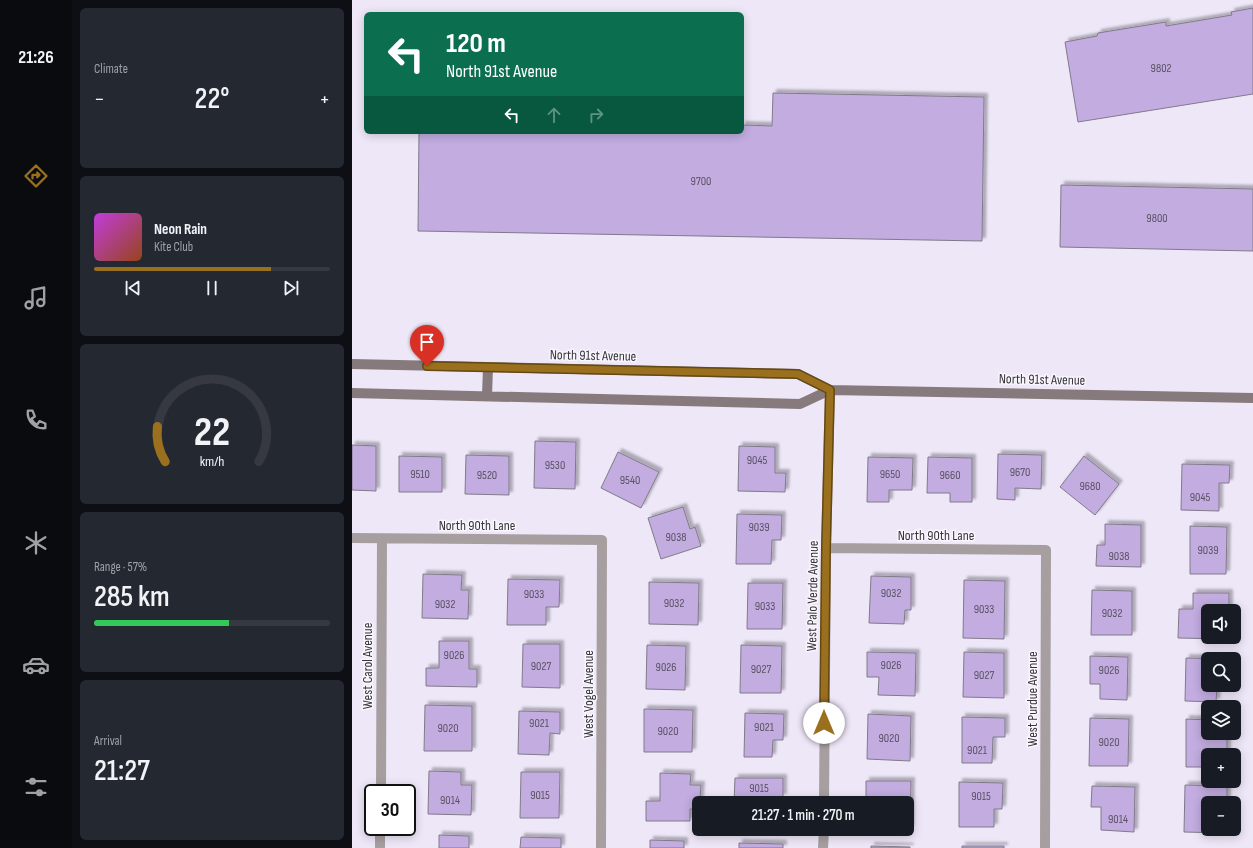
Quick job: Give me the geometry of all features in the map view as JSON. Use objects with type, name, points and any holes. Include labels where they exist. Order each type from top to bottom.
[{"type":"main road","name":"North 91st Avenue","points":[[352,364],[798,374],[830,390],[1253,398]]},
{"type":"main road","points":[[487,396],[488,367]]},
{"type":"main road","name":"North 91st Avenue","points":[[352,393],[800,404],[830,390]]},
{"type":"street","name":"West Palo Verde Avenue","points":[[824,796],[826,548],[830,390]]},
{"type":"street","name":"North 90th Lane","points":[[352,538],[602,540]]},
{"type":"street","name":"West Carol Avenue","points":[[381,784],[382,539]]},
{"type":"street","name":"West Vogel Avenue","points":[[601,848],[602,540]]},
{"type":"street","name":"North 90th Lane","points":[[826,548],[1046,550]]},
{"type":"street","name":"West Purdue Avenue","points":[[1045,848],[1046,550]]},
{"type":"street","points":[[380,836],[380,848]]},
{"type":"street","points":[[824,836],[824,848]]},
{"type":"building","points":[[1253,8],[1253,94],[1078,122],[1065,42],[1097,36],[1098,33],[1166,22],[1166,26],[1232,15],[1231,12]]},
{"type":"building","points":[[773,93],[984,97],[982,241],[418,231],[419,134],[744,134],[744,125],[772,126]]},
{"type":"building","points":[[1061,185],[1253,189],[1253,251],[1060,247]]},
{"type":"building","points":[[535,441],[576,442],[575,489],[534,488]]},
{"type":"building","points":[[352,445],[376,446],[376,491],[352,490]]},
{"type":"building","points":[[739,446],[775,447],[775,473],[786,473],[785,492],[738,491]]},
{"type":"building","points":[[618,452],[659,472],[641,508],[601,488]]},
{"type":"building","points":[[998,454],[1042,455],[1041,489],[1015,488],[1015,500],[997,499]]},
{"type":"building","points":[[466,455],[509,456],[509,495],[465,494]]},
{"type":"building","points":[[399,456],[442,457],[442,492],[399,492]]},
{"type":"building","points":[[1084,456],[1119,484],[1095,515],[1060,487]]},
{"type":"building","points":[[868,457],[913,458],[912,490],[889,490],[889,502],[867,502]]},
{"type":"building","points":[[928,457],[972,458],[972,502],[950,502],[950,493],[927,493]]},
{"type":"building","points":[[1182,464],[1230,465],[1229,483],[1219,483],[1219,511],[1181,510]]},
{"type":"building","points":[[683,507],[690,529],[695,527],[701,546],[661,559],[648,518]]},
{"type":"building","points":[[737,514],[782,515],[781,540],[772,540],[771,564],[736,564]]},
{"type":"building","points":[[1105,524],[1141,525],[1141,567],[1096,566],[1097,545],[1105,545]]},
{"type":"building","points":[[1190,526],[1227,527],[1226,574],[1190,574]]},
{"type":"building","points":[[423,574],[462,575],[461,590],[469,590],[468,619],[422,618]]},
{"type":"building","points":[[871,576],[911,577],[911,610],[905,610],[904,624],[869,623]]},
{"type":"building","points":[[508,579],[560,580],[559,607],[546,607],[546,625],[507,625]]},
{"type":"building","points":[[964,580],[1005,581],[1004,639],[963,638]]},
{"type":"building","points":[[649,582],[699,583],[698,625],[649,624]]},
{"type":"building","points":[[748,583],[783,583],[782,629],[747,629]]},
{"type":"building","points":[[1092,590],[1132,591],[1132,635],[1091,635]]},
{"type":"building","points":[[1193,593],[1229,593],[1229,604],[1201,604],[1201,638],[1178,638],[1179,609],[1193,609]]},
{"type":"building","points":[[439,641],[469,641],[469,669],[477,669],[477,687],[426,686],[426,668],[439,668]]},
{"type":"building","points":[[523,644],[560,644],[560,688],[522,687]]},
{"type":"building","points":[[647,645],[686,646],[685,690],[646,689]]},
{"type":"building","points":[[741,645],[782,646],[781,693],[740,693]]},
{"type":"building","points":[[867,652],[916,653],[915,696],[878,695],[879,677],[867,677]]},
{"type":"building","points":[[964,652],[1004,653],[1004,698],[963,697]]},
{"type":"building","points":[[1090,656],[1128,657],[1127,700],[1100,699],[1100,684],[1090,684]]},
{"type":"building","points":[[1186,658],[1201,658],[1201,692],[1217,692],[1216,700],[1185,701]]},
{"type":"building","points":[[425,705],[472,706],[472,751],[424,751]]},
{"type":"building","points":[[644,709],[693,710],[692,752],[644,752]]},
{"type":"building","points":[[519,711],[560,712],[560,734],[550,733],[549,755],[518,754]]},
{"type":"building","points":[[745,713],[784,714],[783,740],[773,740],[772,757],[744,757]]},
{"type":"building","points":[[868,714],[911,716],[910,761],[867,759]]},
{"type":"building","points":[[962,717],[1005,718],[1005,737],[993,737],[992,763],[962,763]]},
{"type":"building","points":[[1090,718],[1129,719],[1128,766],[1089,766]]},
{"type":"building","points":[[1186,719],[1201,720],[1201,740],[1227,740],[1227,748],[1201,748],[1201,767],[1186,767]]},
{"type":"building","points":[[429,771],[461,772],[461,785],[472,785],[471,815],[428,814]]},
{"type":"building","points":[[521,772],[560,772],[559,818],[520,818]]},
{"type":"building","points":[[660,773],[691,774],[690,785],[701,785],[700,796],[692,796],[690,821],[646,821],[646,801],[660,801]]},
{"type":"building","points":[[735,778],[783,778],[783,796],[734,796]]},
{"type":"building","points":[[866,781],[911,781],[911,796],[866,796]]},
{"type":"building","points":[[959,782],[1003,783],[1002,809],[994,809],[994,827],[959,827]]},
{"type":"building","points":[[1185,785],[1201,785],[1201,788],[1227,788],[1227,796],[1201,796],[1201,832],[1184,832]]},
{"type":"building","points":[[1092,786],[1135,787],[1134,832],[1101,830],[1101,807],[1091,807]]},
{"type":"building","points":[[439,835],[469,836],[469,848],[439,848]]},
{"type":"building","points":[[521,837],[561,838],[561,848],[520,848]]},
{"type":"building","points":[[650,840],[684,841],[684,848],[650,848]]},
{"type":"building","points":[[739,843],[783,844],[783,848],[739,848]]},
{"type":"building","points":[[871,846],[910,847],[910,848],[871,848]]},
{"type":"building","points":[[962,846],[1004,846],[1004,848],[962,848]]},
{"type":"route","points":[[427,366],[798,374],[830,390],[828,428],[824,723]]}]
